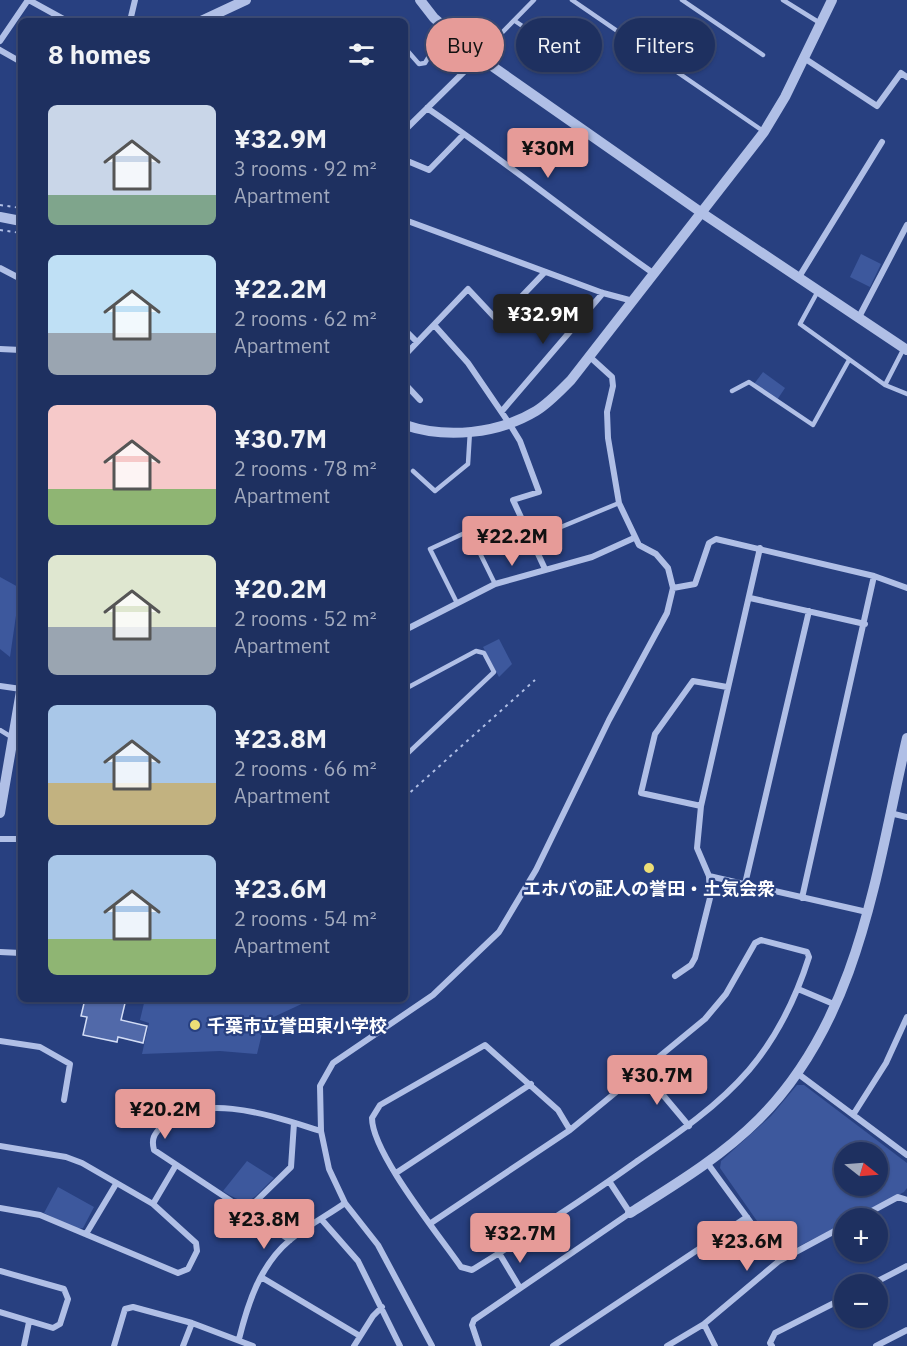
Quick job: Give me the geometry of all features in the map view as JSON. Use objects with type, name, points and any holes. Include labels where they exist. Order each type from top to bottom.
[{"type":"street","points":[[0,41],[29,0],[62,18]]},
{"type":"street","points":[[131,18],[135,0]]},
{"type":"street","points":[[207,18],[246,0]]},
{"type":"street","points":[[420,0],[434,18]]},
{"type":"street","points":[[408,426],[442,433],[488,429],[509,423],[535,411],[553,397],[591,357],[653,273],[764,132],[786,97],[832,0]]},
{"type":"street","points":[[0,50],[18,60]]},
{"type":"street","points":[[804,58],[877,106],[901,73],[907,77]]},
{"type":"street","points":[[408,127],[464,72]]},
{"type":"street","points":[[500,72],[702,213],[906,347]]},
{"type":"street","points":[[427,108],[548,194],[572,217],[653,273]]},
{"type":"street","points":[[408,161],[429,170],[464,134]]},
{"type":"street","points":[[799,277],[882,142]]},
{"type":"street","points":[[0,217],[18,220]]},
{"type":"street","points":[[408,221],[603,293],[633,301]]},
{"type":"street","points":[[860,317],[907,225]]},
{"type":"street","points":[[0,268],[18,277]]},
{"type":"street","points":[[408,352],[468,289],[498,321],[545,272]]},
{"type":"street","points":[[502,411],[603,293]]},
{"type":"street","points":[[435,326],[468,363],[520,441],[539,492],[513,500],[545,569]]},
{"type":"street","points":[[408,333],[417,342]]},
{"type":"street","points":[[0,349],[18,350]]},
{"type":"street","points":[[432,1346],[378,1245],[345,1203],[329,1169],[321,1131],[320,1086],[333,1063],[433,995],[499,932],[536,870],[609,720],[667,613],[674,588],[668,568],[656,554],[639,545],[619,503],[608,438],[607,412],[613,386],[612,377],[591,357]]},
{"type":"street","points":[[408,387],[420,400]]},
{"type":"street","points":[[408,628],[495,584],[592,557],[634,538]]},
{"type":"street","points":[[674,588],[695,584],[713,540],[760,548],[874,576],[907,588]]},
{"type":"street","points":[[675,976],[691,965],[695,958],[710,898],[709,876],[697,848],[701,806],[760,548]]},
{"type":"street","points":[[802,898],[874,576]]},
{"type":"street","points":[[750,598],[865,624]]},
{"type":"street","points":[[746,884],[809,611]]},
{"type":"street","points":[[701,806],[641,793],[655,734],[693,681],[727,687]]},
{"type":"street","points":[[0,686],[18,689]]},
{"type":"street","points":[[0,813],[18,711]]},
{"type":"street","points":[[478,1346],[472,1325],[474,1320],[630,1213],[708,1164],[760,1118],[796,1073],[837,1005],[861,941],[907,738]]},
{"type":"street","points":[[889,813],[907,817]]},
{"type":"street","points":[[0,839],[18,839]]},
{"type":"street","points":[[709,876],[867,912]]},
{"type":"street","points":[[431,1223],[570,1130],[705,1019],[726,994],[755,943],[761,940],[807,952],[809,957],[798,989],[783,1021],[750,1069],[719,1101],[689,1126],[609,1181],[472,1270],[461,1267],[396,1173],[375,1140],[372,1118],[380,1105],[485,1045],[558,1110],[570,1130]]},
{"type":"street","points":[[0,952],[18,953]]},
{"type":"street","points":[[798,989],[837,1005]]},
{"type":"street","points":[[853,1115],[886,1063],[907,1017]]},
{"type":"street","points":[[0,1041],[40,1047],[70,1065],[64,1100]]},
{"type":"street","points":[[642,1070],[689,1126]]},
{"type":"street","points":[[796,1073],[906,1152]]},
{"type":"street","points":[[396,1173],[531,1084]]},
{"type":"street","points":[[290,1240],[154,1150],[152,1143],[155,1133],[174,1116],[220,1107],[321,1131]]},
{"type":"street","points":[[246,1211],[291,1167],[294,1123]]},
{"type":"street","points":[[0,1146],[66,1157],[82,1163],[153,1204],[196,1243],[197,1251],[188,1269],[178,1273],[40,1215],[0,1208]]},
{"type":"street","points":[[708,1164],[779,1261]]},
{"type":"street","points":[[153,1204],[176,1165]]},
{"type":"street","points":[[609,1181],[630,1213]]},
{"type":"street","points":[[86,1234],[116,1184]]},
{"type":"street","points":[[878,1208],[898,1197],[907,1200]]},
{"type":"street","points":[[239,1339],[248,1303],[275,1256],[290,1240],[345,1203]]},
{"type":"street","points":[[554,1346],[747,1217]]},
{"type":"street","points":[[321,1220],[358,1261],[400,1346]]},
{"type":"street","points":[[667,1346],[704,1324],[779,1261],[834,1231]]},
{"type":"street","points":[[499,1253],[520,1288]]},
{"type":"street","points":[[888,1276],[907,1266]]},
{"type":"street","points":[[0,1271],[64,1289],[68,1299],[60,1324],[53,1328],[0,1312]]},
{"type":"street","points":[[261,1277],[360,1336]]},
{"type":"street","points":[[772,1346],[770,1343],[775,1333],[834,1303]]},
{"type":"street","points":[[114,1346],[125,1309],[129,1307],[192,1323],[253,1346]]},
{"type":"street","points":[[354,1346],[382,1308]]},
{"type":"street","points":[[24,1346],[29,1322]]},
{"type":"street","points":[[183,1346],[192,1323]]},
{"type":"street","points":[[704,1324],[715,1346]]},
{"type":"street","points":[[876,1346],[907,1330]]},
{"type":"lane","points":[[504,32],[534,0]]},
{"type":"lane","points":[[572,0],[764,132]]},
{"type":"lane","points":[[682,0],[763,55]]},
{"type":"lane","points":[[783,0],[820,24]]},
{"type":"lane","points":[[408,51],[419,64],[426,61]]},
{"type":"lane","points":[[818,290],[800,324],[885,385],[907,394]]},
{"type":"lane","points":[[885,385],[906,347]]},
{"type":"lane","points":[[732,391],[749,382],[813,425],[849,360]]},
{"type":"lane","points":[[413,471],[435,491],[468,464],[470,431]]},
{"type":"lane","points":[[532,539],[619,503]]},
{"type":"lane","points":[[457,603],[430,549],[469,531],[495,584]]},
{"type":"lane","points":[[408,687],[476,651],[484,653],[494,672],[408,753]]},
{"type":"lane","points":[[0,730],[14,738]]},
{"type":"path","points":[[0,205],[18,208]]},
{"type":"path","points":[[0,230],[18,233]]},
{"type":"path","points":[[408,794],[535,680]]},
{"type":"shaded area","points":[[861,254],[881,264],[870,287],[850,277]]},
{"type":"shaded area","points":[[763,372],[785,388],[777,400],[754,384]]},
{"type":"shaded area","points":[[0,577],[18,587],[18,602],[10,657],[0,649]]},
{"type":"shaded area","points":[[499,639],[512,664],[499,677],[483,647]]},
{"type":"shaded area","points":[[144,1002],[306,1002],[265,1021],[257,1054],[220,1051],[142,1054],[149,1023],[140,1020]]},
{"type":"shaded area","points":[[797,1085],[804,1085],[879,1142],[834,1142],[834,1196],[888,1196],[888,1149],[907,1163],[907,1188],[904,1192],[873,1208],[834,1208],[834,1228],[786,1253],[778,1251],[720,1168],[721,1161],[771,1116]]},
{"type":"shaded area","points":[[247,1161],[274,1178],[251,1200],[246,1201],[223,1191]]},
{"type":"shaded area","points":[[58,1187],[94,1207],[83,1228],[77,1229],[44,1213]]},
{"type":"building","points":[[84,1002],[125,1002],[121,1020],[147,1026],[143,1043],[118,1037],[117,1042],[83,1035],[87,1017],[81,1016]]},
{"type":"place","name":"エホバの証人の誉田・土気会衆","points":[[649,868]]},
{"type":"place","name":"千葉市立誉田東小学校","points":[[195,1025]]}]
